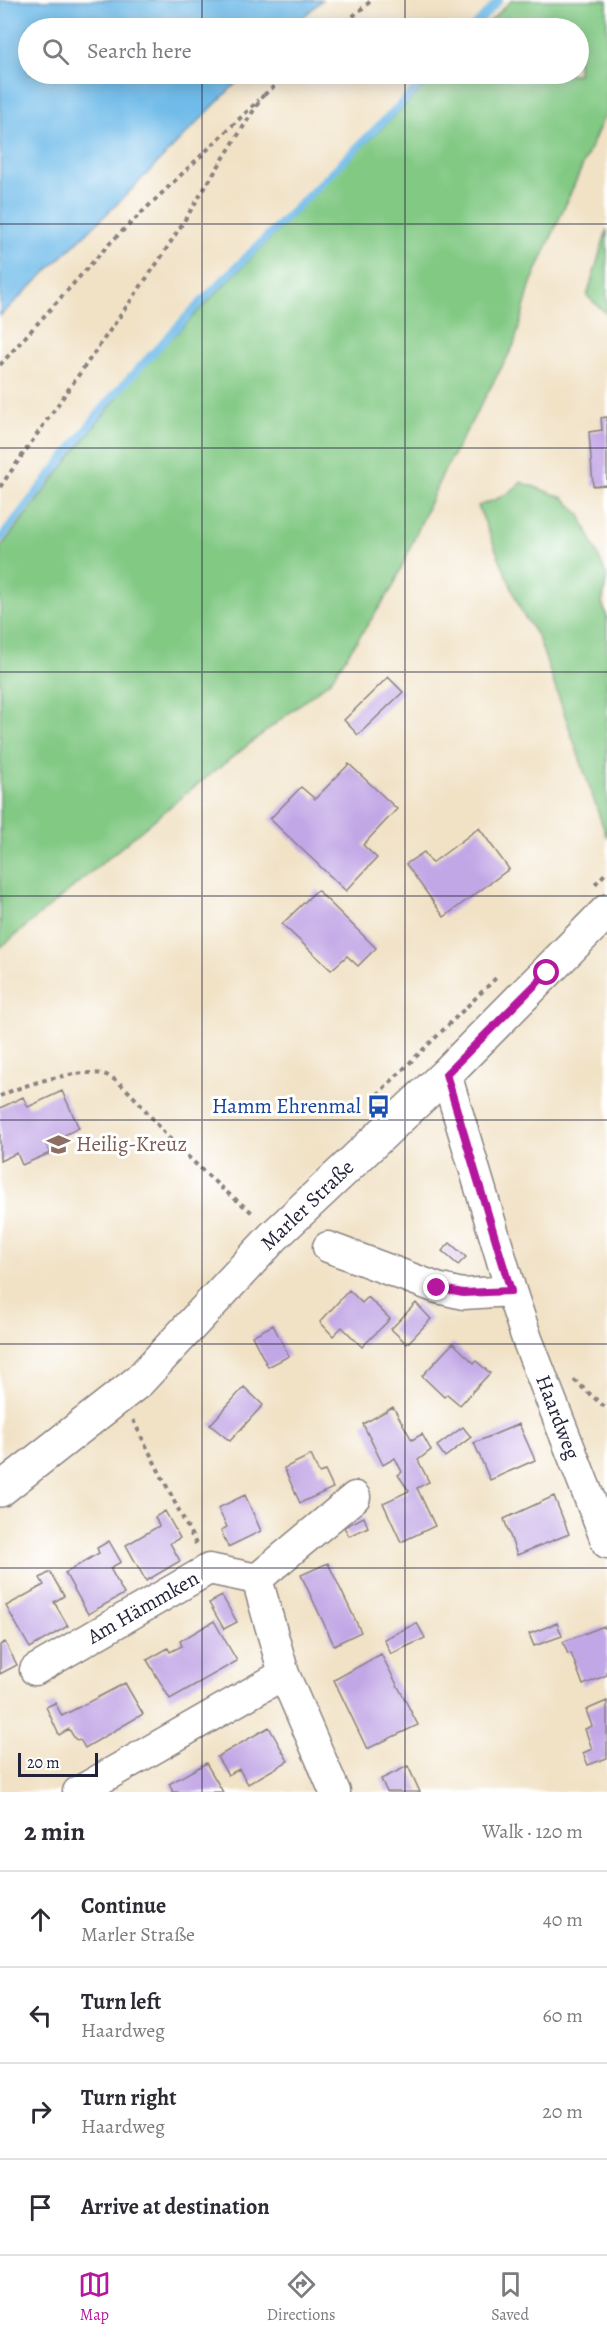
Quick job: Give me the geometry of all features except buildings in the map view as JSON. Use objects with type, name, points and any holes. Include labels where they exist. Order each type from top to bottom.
[{"type":"main road","name":"Marler Straße","points":[[0,1490],[139,1381],[273,1237],[446,1074],[607,911]]},
{"type":"street","name":"Haardweg","points":[[446,1074],[527,1339],[607,1543]]},
{"type":"street","points":[[328,1247],[437,1288],[463,1293],[511,1291]]},
{"type":"street","points":[[335,1792],[284,1674],[256,1579],[355,1497]]},
{"type":"street","name":"Am Hämmken","points":[[35,1670],[209,1569],[256,1579]]},
{"type":"street","points":[[78,1792],[284,1674]]},
{"type":"path","points":[[351,18],[372,0]]},
{"type":"path","points":[[0,365],[110,243],[276,84]]},
{"type":"path","points":[[0,488],[160,259],[264,94]]},
{"type":"path","points":[[0,1096],[21,1086],[56,1078],[81,1074],[104,1074],[123,1087],[169,1138],[218,1185],[259,1218]]},
{"type":"path","points":[[121,1397],[209,1569]]},
{"type":"green space","points":[[512,0],[607,0],[607,110],[531,283],[514,345],[442,475],[393,587],[330,681],[184,795],[0,948],[0,548],[133,377],[427,84],[589,84],[589,18],[493,18]]},
{"type":"green space","points":[[607,229],[607,314],[587,296]]},
{"type":"green space","points":[[521,482],[564,498],[580,515],[607,576],[602,603],[607,617],[607,838],[538,637],[522,613],[478,506],[507,494]]},
{"type":"water","points":[[0,0],[322,0],[302,18],[18,18],[18,84],[235,84],[120,201],[0,316]]},
{"type":"waterway","points":[[482,18],[499,0]]},
{"type":"waterway","points":[[0,539],[111,398],[193,310],[421,84]]},
{"type":"place","name":"Hamm Ehrenmal","points":[[379,1106]]},
{"type":"place","name":"Heilig-Kreuz","points":[[58,1144]]},
{"type":"route","points":[[437,1288],[463,1293],[511,1291],[446,1074],[547,973]]}]
